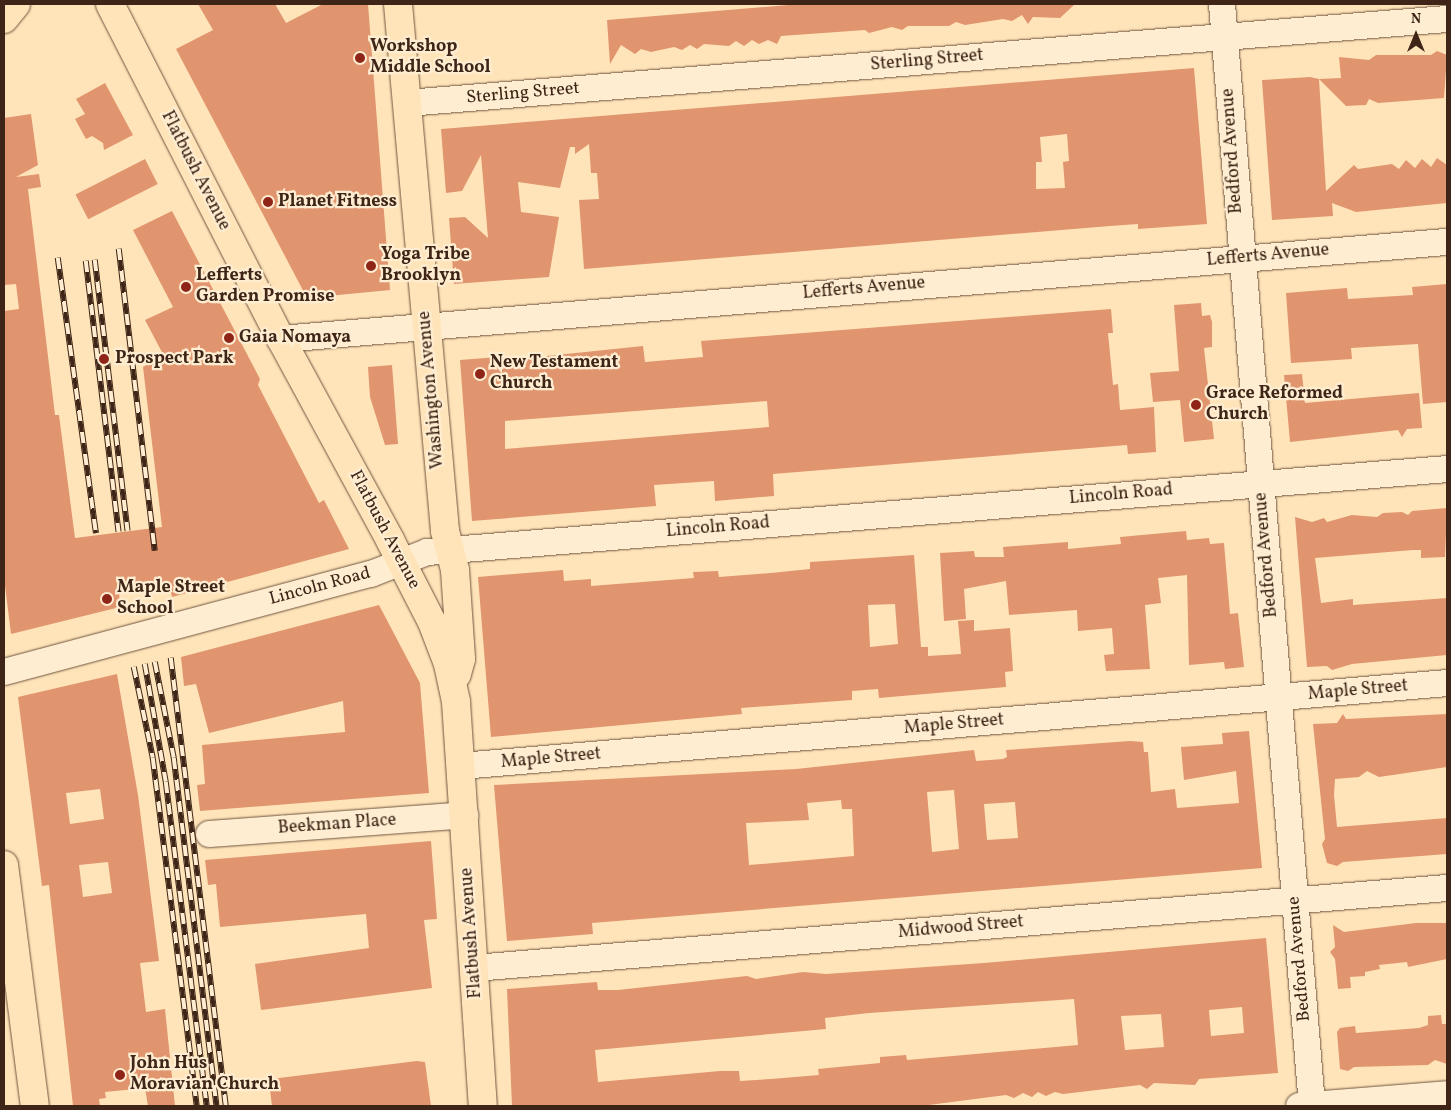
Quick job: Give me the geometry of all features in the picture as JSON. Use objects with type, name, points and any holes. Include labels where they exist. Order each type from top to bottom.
[{"type":"main road","points":[[4,19],[16,4]]},
{"type":"main road","name":"Flatbush Avenue","points":[[110,4],[281,339],[440,641],[453,685],[461,766],[483,1106]]},
{"type":"main road","name":"Washington Avenue","points":[[398,4],[426,325],[450,549],[455,570],[461,659],[453,685]]},
{"type":"main road","points":[[4,865],[35,1106]]},
{"type":"street","name":"Bedford Avenue","points":[[1222,4],[1295,900],[1307,1106]]},
{"type":"street","name":"Sterling Street","points":[[407,103],[1447,19]]},
{"type":"street","name":"Lefferts Avenue","points":[[281,339],[426,325],[1447,242]]},
{"type":"street","name":"Lincoln Road","points":[[4,672],[371,574],[420,553],[450,549],[1447,469]]},
{"type":"street","name":"Maple Street","points":[[461,766],[1447,683]]},
{"type":"street","name":"Beekman Place","points":[[209,834],[465,815]]},
{"type":"street","name":"Midwood Street","points":[[474,968],[1447,888]]},
{"type":"street","points":[[1307,1106],[1447,1094]]},
{"type":"building","points":[[198,4],[275,4],[286,23],[323,4],[368,4],[390,290],[307,298],[176,49],[213,30]]},
{"type":"building","points":[[800,4],[1075,4],[1060,18],[1033,17],[1028,24],[1022,15],[1012,21],[1003,19],[965,25],[956,22],[949,26],[908,26],[902,30],[892,27],[869,33],[865,30],[781,36],[777,44],[768,40],[759,44],[752,40],[744,46],[736,41],[729,46],[704,44],[697,49],[690,45],[682,50],[674,47],[651,52],[641,49],[635,54],[621,45],[610,64],[607,20]]},
{"type":"building","points":[[1437,51],[1447,55],[1444,98],[1378,103],[1369,99],[1366,105],[1346,106],[1319,79],[1341,78],[1339,57],[1369,60],[1376,55],[1431,55]]},
{"type":"building","points":[[1194,68],[1207,224],[1138,229],[1138,224],[1110,226],[584,269],[579,200],[599,199],[597,173],[591,173],[589,144],[575,154],[575,147],[570,147],[560,188],[518,182],[521,212],[559,217],[549,277],[454,284],[449,218],[465,217],[488,238],[481,155],[462,191],[446,193],[441,129]],"holes":[[[1067,134],[1069,161],[1063,162],[1065,188],[1036,189],[1036,162],[1042,162],[1040,137]]]},
{"type":"building","points":[[1310,77],[1319,79],[1326,191],[1354,165],[1358,169],[1392,164],[1399,169],[1406,160],[1415,168],[1422,159],[1431,167],[1437,158],[1447,165],[1447,203],[1356,212],[1332,203],[1333,216],[1272,220],[1262,80]]},
{"type":"building","points":[[105,83],[133,135],[104,150],[103,143],[92,136],[86,139],[75,119],[85,114],[76,99]]},
{"type":"building","points":[[31,114],[38,165],[16,177],[39,174],[41,187],[28,189],[55,415],[59,415],[75,538],[162,527],[143,367],[164,356],[145,320],[173,307],[133,230],[172,211],[260,379],[258,385],[319,503],[324,500],[349,549],[172,597],[170,588],[119,593],[120,603],[116,608],[11,634],[4,578],[4,311],[19,309],[16,284],[4,285],[4,118]]},
{"type":"building","points":[[145,159],[158,184],[88,219],[76,194]]},
{"type":"building","points":[[1447,284],[1447,402],[1423,404],[1418,344],[1351,348],[1352,359],[1291,363],[1286,293],[1347,288],[1348,299],[1413,295],[1412,287]]},
{"type":"building","points":[[1201,303],[1202,316],[1210,315],[1212,322],[1212,347],[1204,348],[1214,439],[1184,442],[1180,400],[1153,402],[1150,373],[1179,371],[1174,305]]},
{"type":"building","points":[[1111,309],[1113,333],[1108,333],[1113,385],[1118,384],[1120,410],[1154,407],[1156,452],[1128,454],[1127,445],[773,474],[774,496],[715,501],[714,481],[654,485],[656,506],[472,521],[460,360],[498,357],[499,361],[643,346],[645,362],[703,357],[701,341]],"holes":[[[767,401],[769,427],[505,449],[505,421]]]},
{"type":"building","points":[[392,365],[398,444],[385,445],[370,397],[368,367]]},
{"type":"building","points":[[1302,374],[1305,403],[1419,393],[1422,428],[1407,429],[1402,437],[1398,430],[1290,442],[1284,375]]},
{"type":"building","points":[[1447,508],[1445,557],[1421,558],[1421,550],[1413,550],[1315,558],[1321,603],[1353,599],[1353,605],[1447,598],[1447,655],[1352,664],[1332,670],[1327,666],[1307,667],[1295,517],[1312,522],[1324,518],[1327,522],[1352,515],[1377,517],[1383,513],[1402,512],[1408,515],[1412,511]]},
{"type":"building","points":[[1186,531],[1187,540],[1209,538],[1210,544],[1224,543],[1230,614],[1238,613],[1244,667],[1225,669],[1224,662],[1189,665],[1187,575],[1158,578],[1161,603],[1145,605],[1150,669],[1106,671],[1104,655],[1114,654],[1112,628],[1078,631],[1077,610],[1009,615],[1006,581],[964,589],[966,619],[944,621],[940,553],[974,551],[975,557],[1004,557],[1003,547],[1068,542],[1068,549],[1121,544],[1120,537]]},
{"type":"building","points":[[914,555],[921,647],[928,647],[928,656],[961,654],[958,621],[974,620],[974,631],[1010,628],[1013,671],[1005,672],[1006,687],[879,698],[878,689],[852,691],[852,700],[741,708],[742,714],[491,737],[478,577],[563,570],[564,581],[591,579],[591,586],[694,578],[693,572],[718,571],[719,577],[810,569],[810,562]],"holes":[[[895,604],[898,644],[870,647],[868,605]]]},
{"type":"building","points":[[379,605],[420,683],[429,793],[200,811],[197,785],[205,784],[202,745],[345,732],[343,701],[209,733],[196,684],[184,686],[181,657]]},
{"type":"building","points":[[117,674],[138,795],[159,961],[140,963],[146,1012],[165,1009],[175,1106],[148,1106],[145,1088],[105,1092],[106,1098],[99,1099],[100,1106],[73,1106],[49,885],[42,886],[18,697]],"holes":[[[100,789],[104,819],[70,824],[66,793]],[[108,862],[112,893],[83,897],[79,865]]]},
{"type":"building","points":[[1343,714],[1346,719],[1447,714],[1447,767],[1379,777],[1367,771],[1359,777],[1335,779],[1334,795],[1337,827],[1447,818],[1447,854],[1343,862],[1337,866],[1327,863],[1322,844],[1325,839],[1313,724],[1337,723]]},
{"type":"building","points":[[1249,731],[1262,868],[592,923],[593,934],[507,941],[494,785],[796,769],[974,750],[976,761],[1003,759],[1007,757],[1006,750],[1130,741],[1143,742],[1144,752],[1148,752],[1151,792],[1175,789],[1177,808],[1239,803],[1236,771],[1184,780],[1181,747],[1223,744],[1222,733]],"holes":[[[954,790],[959,849],[932,852],[927,792]],[[841,800],[842,809],[852,809],[854,856],[749,865],[746,823],[809,820],[807,803]],[[1015,802],[1018,838],[987,840],[984,804]]]},
{"type":"building","points":[[431,841],[437,919],[424,920],[432,988],[261,1010],[255,964],[369,948],[366,914],[220,927],[216,884],[208,885],[205,860]]},
{"type":"building","points":[[1416,923],[1447,923],[1447,959],[1408,967],[1407,962],[1379,965],[1380,969],[1365,972],[1365,976],[1350,977],[1351,988],[1338,989],[1335,959],[1330,952],[1335,947],[1333,925],[1344,932]]},
{"type":"building","points":[[1266,938],[1278,1073],[1199,1079],[1195,1085],[1154,1083],[1147,1089],[1140,1085],[1063,1094],[1055,1092],[1046,1096],[1038,1092],[1032,1097],[1023,1093],[1014,1098],[1006,1095],[921,1106],[512,1106],[507,989],[597,982],[598,990],[618,990],[747,976],[756,979],[803,972],[826,974],[984,963]],"holes":[[[1074,999],[1078,1045],[907,1060],[906,1055],[880,1057],[880,1063],[818,1069],[819,1075],[771,1079],[740,1081],[739,1071],[720,1071],[598,1082],[595,1050],[826,1029],[825,1018],[869,1013]],[[1242,1007],[1244,1033],[1211,1036],[1209,1010]],[[1161,1014],[1164,1047],[1125,1050],[1121,1016]]]},
{"type":"building","points":[[1441,1015],[1442,1024],[1447,1024],[1447,1064],[1435,1060],[1428,1065],[1354,1067],[1348,1071],[1340,1069],[1337,1032],[1340,1028],[1355,1026],[1356,1033],[1419,1028],[1428,1025],[1428,1016]]},
{"type":"building","points":[[417,1061],[425,1062],[431,1106],[272,1106],[269,1082],[279,1078]]},
{"type":"railway","points":[[119,249],[155,551]]},
{"type":"railway","points":[[58,258],[96,533]]},
{"type":"railway","points":[[95,260],[128,531]]},
{"type":"railway","points":[[86,261],[119,532]]},
{"type":"railway","points":[[171,658],[226,1106]]},
{"type":"railway","points":[[155,662],[174,758],[217,1106]]},
{"type":"railway","points":[[145,664],[166,782],[207,1106]]},
{"type":"railway","points":[[134,667],[153,758],[197,1106]]},
{"type":"place","name":"Workshop Middle School","points":[[360,58]]},
{"type":"place","name":"Planet Fitness","points":[[268,202]]},
{"type":"place","name":"Yoga Tribe Brooklyn","points":[[371,266]]},
{"type":"place","name":"Lefferts Garden Promise","points":[[186,287]]},
{"type":"place","name":"Gaia Nomaya","points":[[229,338]]},
{"type":"place","name":"Prospect Park","points":[[104,359]]},
{"type":"place","name":"New Testament Church","points":[[480,374]]},
{"type":"place","name":"Grace Reformed Church","points":[[1196,405]]},
{"type":"place","name":"Maple Street School","points":[[107,599]]},
{"type":"place","name":"John Hus Moravian Church","points":[[120,1075]]}]
